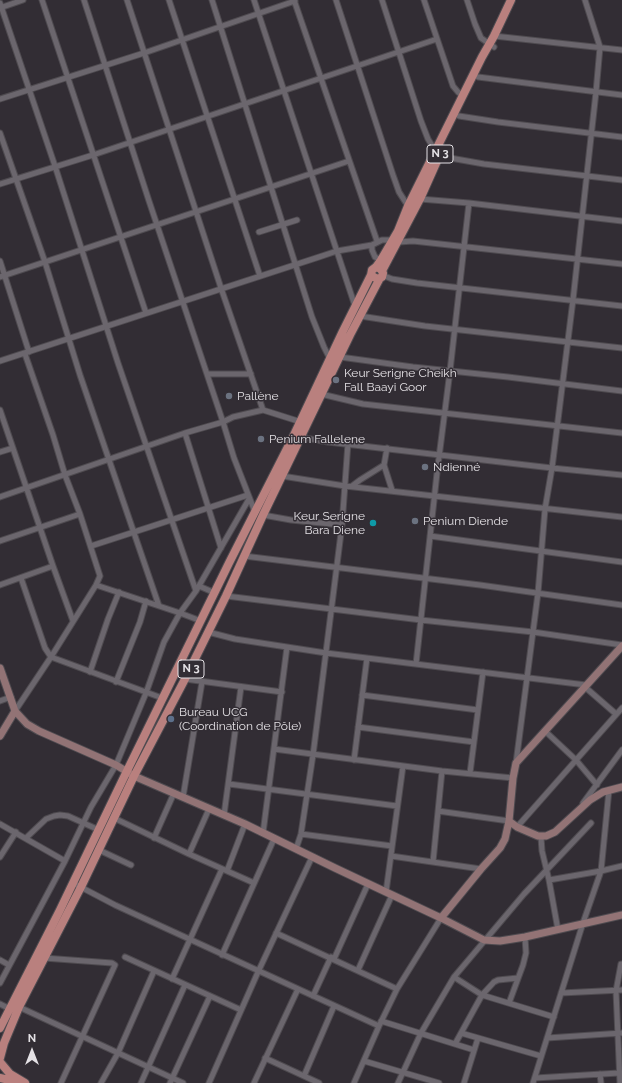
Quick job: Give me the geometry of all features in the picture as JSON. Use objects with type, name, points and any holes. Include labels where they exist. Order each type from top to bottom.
[{"type":"main road","name":"N 3","points":[[496,37],[511,0]]},
{"type":"main road","name":"N 3","points":[[380,273],[381,260],[395,241],[420,199],[437,154],[463,96],[516,0]]},
{"type":"main road","name":"N 3","points":[[0,1028],[14,1008],[44,958],[81,887],[114,818],[130,774],[162,698],[255,512],[340,357],[395,241],[408,206],[478,78],[491,46]]},
{"type":"main road","name":"N 3","points":[[0,1058],[14,1008],[98,830],[185,679],[226,596],[282,476],[298,436],[301,422],[371,275],[372,270],[380,273]]},
{"type":"main road","points":[[0,1062],[10,1074],[25,1083]]},
{"type":"main road","points":[[0,1078],[14,1083]]},
{"type":"street","points":[[22,0],[0,6],[55,166],[172,519],[198,589]]},
{"type":"street","points":[[42,0],[146,313]]},
{"type":"street","points":[[84,0],[234,458],[255,512]]},
{"type":"street","points":[[127,0],[168,129],[263,410]]},
{"type":"street","points":[[169,0],[260,276]]},
{"type":"street","points":[[212,0],[312,317],[330,359]]},
{"type":"street","points":[[254,0],[355,306]]},
{"type":"street","points":[[336,0],[393,175],[399,192],[408,206]]},
{"type":"street","points":[[382,0],[421,121],[428,139],[437,154],[484,164],[622,180]]},
{"type":"street","points":[[424,0],[453,86],[463,96]]},
{"type":"street","points":[[467,0],[482,40],[491,46]]},
{"type":"street","points":[[354,1083],[380,1023],[397,989],[441,918],[500,848],[505,839],[509,821],[512,778],[516,763],[528,678],[538,593],[545,509],[563,383],[596,92],[600,47],[584,0]]},
{"type":"street","points":[[0,99],[144,53],[295,1],[349,161],[374,243],[372,250],[376,257],[381,260]]},
{"type":"street","points":[[496,37],[622,50]]},
{"type":"street","points":[[0,184],[93,155],[437,39]]},
{"type":"street","points":[[478,78],[622,95]]},
{"type":"street","points":[[458,116],[622,137]]},
{"type":"street","points":[[0,133],[45,262],[68,339],[159,606]]},
{"type":"street","points":[[2,276],[158,226],[196,211],[271,188],[349,161]]},
{"type":"street","points":[[420,199],[469,203],[622,221]]},
{"type":"street","points":[[416,664],[469,203]]},
{"type":"street","points":[[259,232],[297,220]]},
{"type":"street","points":[[0,361],[337,251],[382,240],[413,241],[464,246],[622,264]]},
{"type":"street","points":[[0,261],[2,276],[54,435],[65,475],[100,574],[100,578],[96,585],[52,657],[15,711],[0,736]]},
{"type":"street","points":[[380,273],[399,280],[622,306]]},
{"type":"street","points":[[360,316],[455,329],[622,348]]},
{"type":"street","points":[[340,357],[622,391]]},
{"type":"street","points":[[207,374],[251,374]]},
{"type":"street","points":[[321,394],[362,404],[622,433]]},
{"type":"street","points":[[0,410],[73,621]]},
{"type":"street","points":[[0,497],[185,433],[223,422],[233,417],[263,410],[301,422]]},
{"type":"street","points":[[185,433],[222,548]]},
{"type":"street","points":[[298,436],[348,444],[622,475]]},
{"type":"street","points":[[296,849],[301,834],[308,794],[342,525],[348,444]]},
{"type":"street","points":[[0,452],[13,448]]},
{"type":"street","points":[[387,448],[384,465],[392,490]]},
{"type":"street","points":[[352,486],[384,465]]},
{"type":"street","points":[[282,476],[344,486],[392,490],[622,517]]},
{"type":"street","points":[[91,546],[208,507],[248,497]]},
{"type":"street","points":[[0,983],[65,862],[91,807],[116,766],[146,693],[164,642],[180,613],[198,589],[215,557],[222,548],[248,497]]},
{"type":"street","points":[[0,541],[80,514]]},
{"type":"street","points":[[263,515],[342,525]]},
{"type":"street","points":[[430,536],[622,562]]},
{"type":"street","points":[[244,556],[425,578],[622,605]]},
{"type":"street","points":[[0,585],[53,566]]},
{"type":"street","points":[[21,578],[45,648],[52,657],[162,698]]},
{"type":"street","points":[[96,585],[201,621]]},
{"type":"street","points":[[198,589],[215,593]]},
{"type":"street","points":[[90,672],[119,592]]},
{"type":"street","points":[[226,596],[533,632],[622,645]]},
{"type":"street","points":[[116,682],[140,622],[146,601]]},
{"type":"street","points":[[208,632],[235,639],[326,653],[586,686],[616,714]]},
{"type":"street","points":[[516,763],[622,645]]},
{"type":"street","points":[[263,833],[287,647]]},
{"type":"street","points":[[354,760],[367,658]]},
{"type":"street","points":[[0,668],[15,711],[27,724],[38,731],[116,766],[130,774],[245,824],[484,940],[500,941],[525,937],[622,915]]},
{"type":"street","points":[[470,773],[483,672]]},
{"type":"street","points":[[185,679],[282,692]]},
{"type":"street","points":[[183,797],[202,682]]},
{"type":"street","points":[[224,815],[241,687]]},
{"type":"street","points":[[362,695],[478,710]]},
{"type":"street","points":[[0,701],[10,697]]},
{"type":"street","points":[[517,827],[622,708]]},
{"type":"street","points":[[358,727],[474,742]]},
{"type":"street","points":[[544,731],[576,760],[597,785]]},
{"type":"street","points":[[274,749],[442,771],[512,778]]},
{"type":"street","points":[[576,812],[620,755],[622,750]]},
{"type":"street","points":[[358,970],[389,894],[392,846],[403,766]]},
{"type":"street","points":[[433,862],[442,771]]},
{"type":"street","points":[[229,784],[397,806]]},
{"type":"street","points":[[438,811],[509,821],[517,827],[541,837],[555,832],[590,800],[609,790],[622,786]]},
{"type":"street","points":[[609,790],[601,871],[583,923],[534,1080],[619,1073]]},
{"type":"street","points":[[154,838],[174,793]]},
{"type":"street","points":[[189,854],[209,809]]},
{"type":"street","points":[[26,838],[46,820],[54,816],[68,816],[98,830]]},
{"type":"street","points":[[114,818],[154,838],[254,883]]},
{"type":"street","points":[[398,1083],[421,1033],[454,977],[484,940],[591,822]]},
{"type":"street","points":[[0,824],[65,862]]},
{"type":"street","points":[[172,979],[245,824]]},
{"type":"street","points":[[0,856],[16,832]]},
{"type":"street","points":[[301,834],[392,846]]},
{"type":"street","points":[[541,837],[542,851],[547,869],[558,930]]},
{"type":"street","points":[[222,955],[274,839]]},
{"type":"street","points":[[99,850],[131,865]]},
{"type":"street","points":[[391,856],[481,869]]},
{"type":"street","points":[[209,1083],[258,972],[312,857]]},
{"type":"street","points":[[549,880],[622,866]]},
{"type":"street","points":[[73,883],[115,905],[334,1006],[380,1023],[421,1033],[474,1050]]},
{"type":"street","points":[[313,996],[368,884]]},
{"type":"street","points":[[276,933],[397,989]]},
{"type":"street","points":[[509,1003],[526,953],[525,937]]},
{"type":"street","points":[[44,958],[112,963],[114,965],[61,1083]]},
{"type":"street","points":[[125,958],[241,1010]]},
{"type":"street","points":[[0,960],[9,965]]},
{"type":"street","points":[[620,1083],[620,1033],[616,991],[622,964]]},
{"type":"street","points":[[101,1083],[118,1053],[154,971]]},
{"type":"street","points":[[454,977],[482,995],[554,1017]]},
{"type":"street","points":[[455,1044],[482,995],[494,982],[498,980],[518,978]]},
{"type":"street","points":[[141,1083],[185,985]]},
{"type":"street","points":[[254,1083],[298,989]]},
{"type":"street","points":[[561,993],[622,990]]},
{"type":"street","points":[[171,1081],[210,996]]},
{"type":"street","points":[[0,1004],[14,1008],[83,1036],[148,1067],[171,1081],[183,1083]]},
{"type":"street","points":[[304,1076],[334,1006]]},
{"type":"street","points":[[461,1033],[541,1056]]},
{"type":"street","points":[[547,1038],[620,1033]]},
{"type":"street","points":[[464,1083],[478,1038]]},
{"type":"street","points":[[265,1058],[319,1083]]},
{"type":"street","points":[[364,1061],[439,1083]]},
{"type":"street","points":[[600,1074],[601,1083]]},
{"type":"place","name":"Keur Serigne Cheikh Fall Baayi Goor","points":[[336,380]]},
{"type":"place","name":"Pallène","points":[[229,396]]},
{"type":"place","name":"Penium Fallelene","points":[[261,439]]},
{"type":"place","name":"Ndienné","points":[[425,467]]},
{"type":"place","name":"Penium Diende","points":[[415,521]]},
{"type":"place","name":"Keur Serigne Bara Diene","points":[[373,523]]},
{"type":"place","name":"Bureau UCG (Coordination de Pôle)","points":[[171,719]]}]
